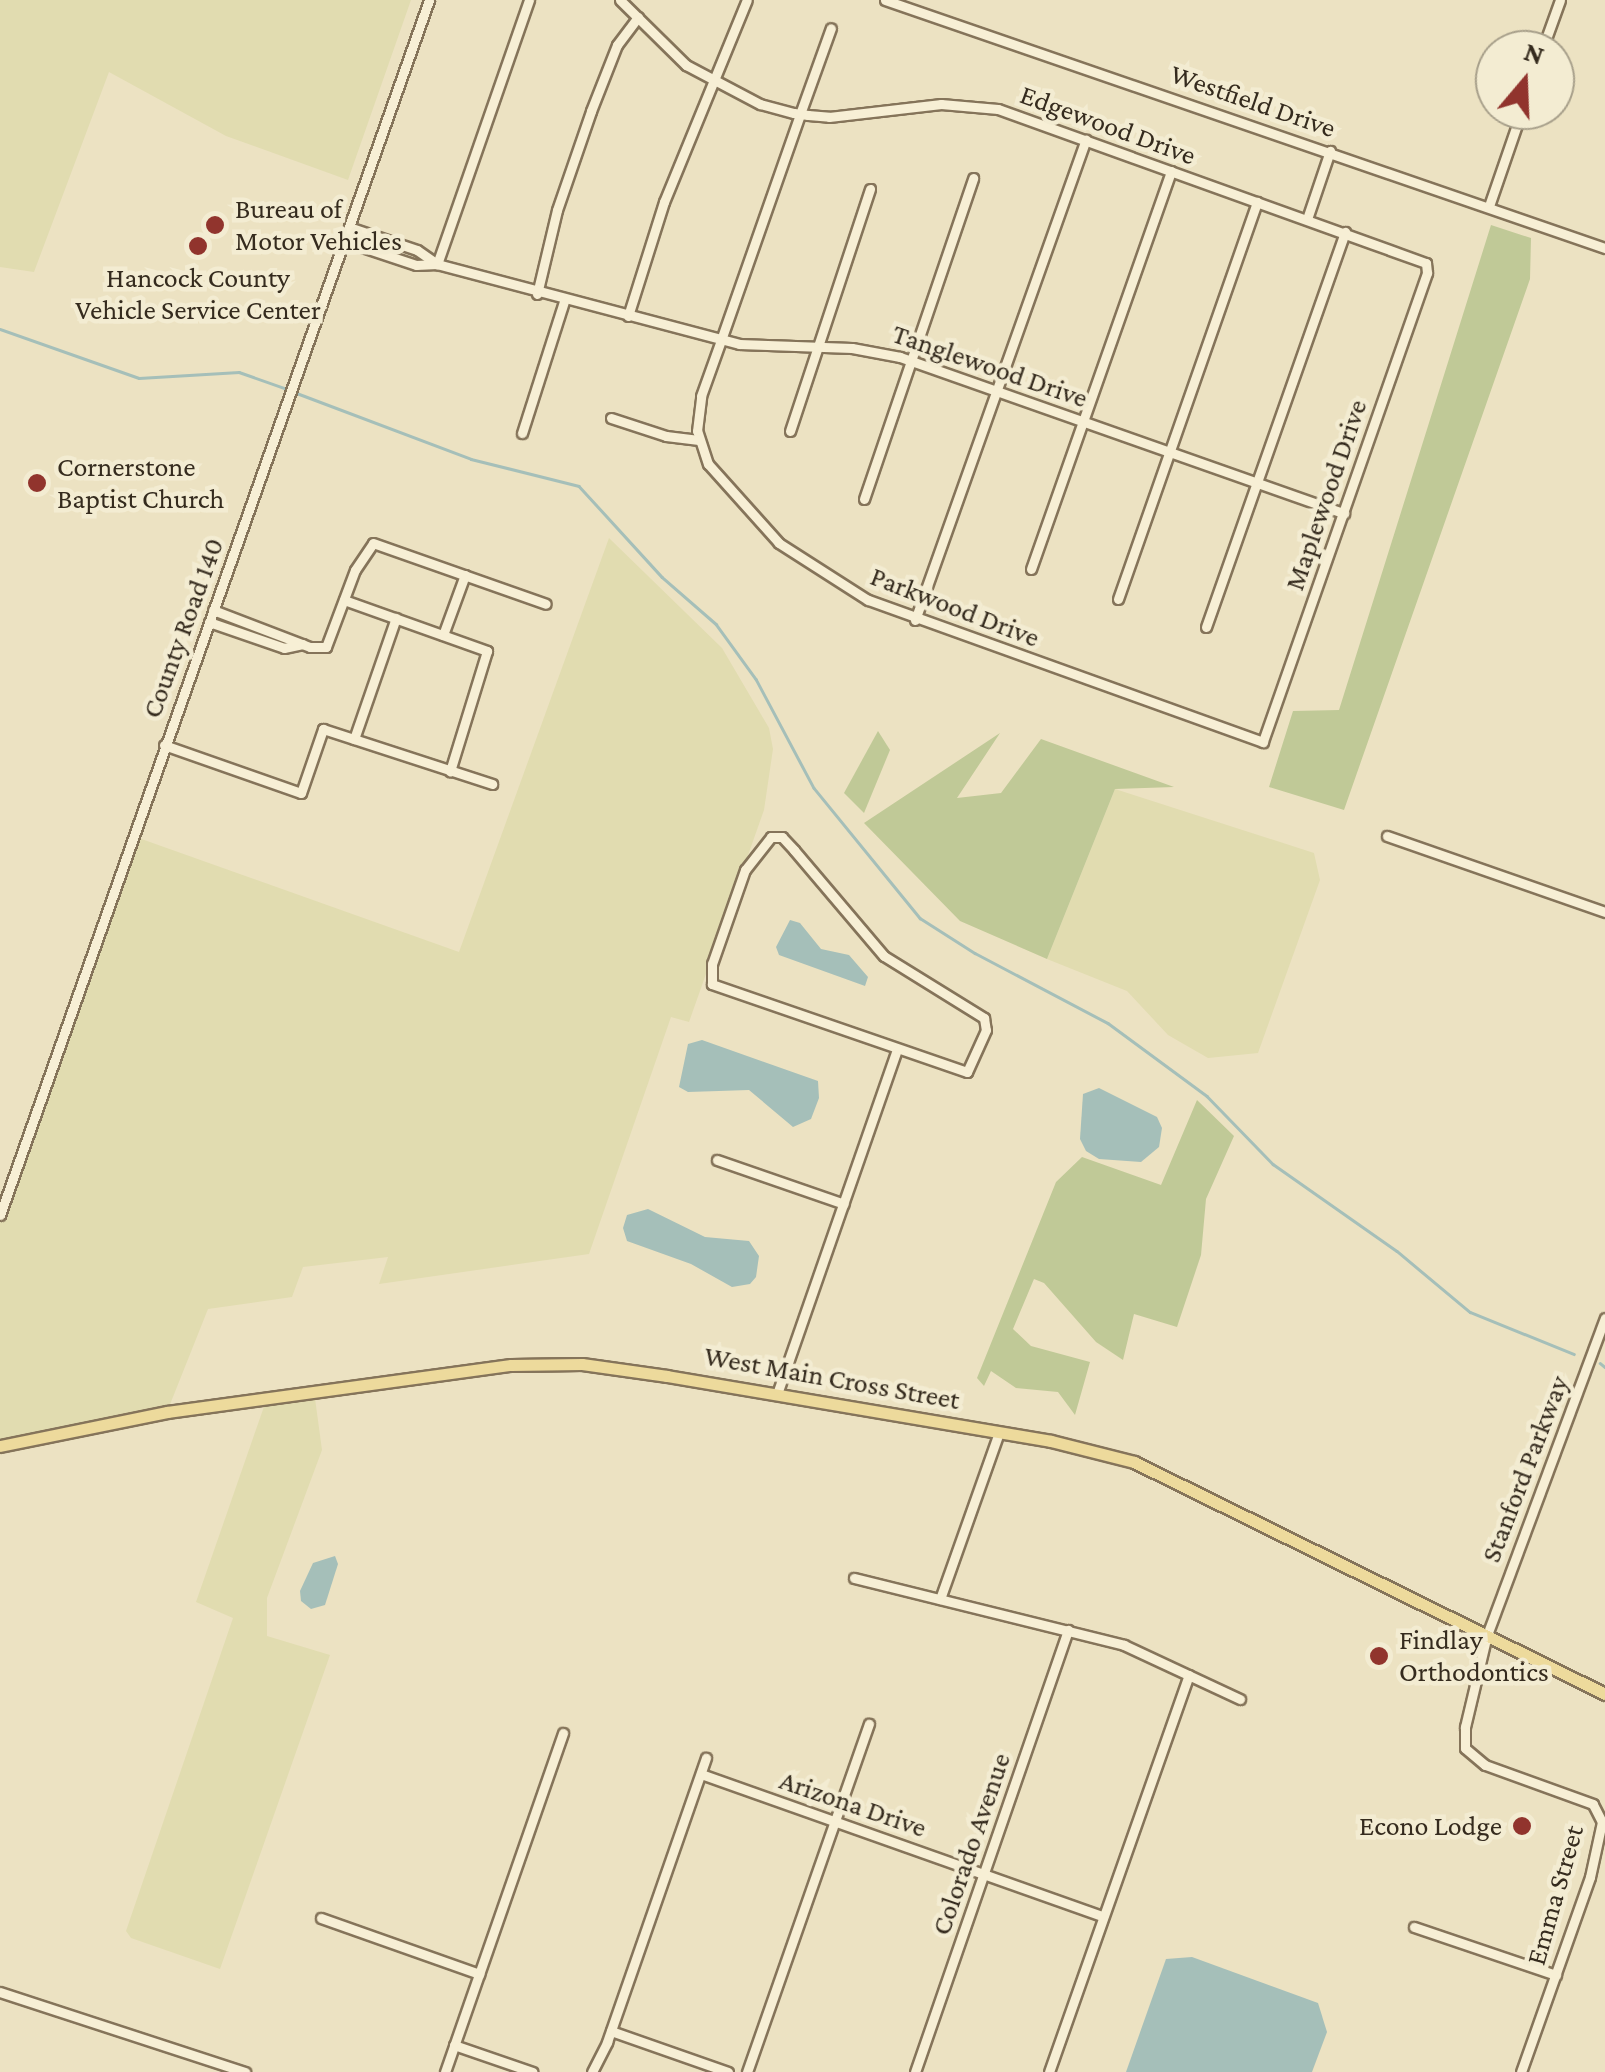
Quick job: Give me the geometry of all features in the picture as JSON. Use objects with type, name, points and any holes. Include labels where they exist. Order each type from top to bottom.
[{"type":"main road","name":"West Main Cross Street","points":[[0,1446],[167,1412],[540,1362],[618,1368],[1103,1453],[1154,1470],[1605,1694]]},
{"type":"street","name":"County Road 140","points":[[0,1215],[430,0]]},
{"type":"street","points":[[437,264],[529,0]]},
{"type":"street","name":"Edgewood Drive","points":[[620,0],[675,56],[714,84],[760,104],[800,114],[850,117],[927,105],[962,105],[1018,115],[1426,263]]},
{"type":"street","points":[[628,316],[664,202],[747,0]]},
{"type":"street","name":"Westfield Drive","points":[[885,0],[1605,248]]},
{"type":"street","points":[[1549,30],[1560,0]]},
{"type":"street","points":[[537,294],[557,210],[602,80],[617,46],[638,16]]},
{"type":"street","points":[[612,418],[666,436],[699,440],[698,410],[830,28]]},
{"type":"street","points":[[1489,206],[1515,130]]},
{"type":"street","points":[[915,620],[1086,139]]},
{"type":"street","points":[[1308,220],[1330,151]]},
{"type":"street","points":[[1030,569],[1170,171]]},
{"type":"street","points":[[864,499],[973,178]]},
{"type":"street","points":[[790,430],[870,189]]},
{"type":"street","points":[[1118,599],[1257,202]]},
{"type":"street","name":"Tanglewood Drive","points":[[349,227],[417,250],[437,264],[537,294],[721,340],[774,348],[866,350],[910,360],[1344,513]]},
{"type":"street","points":[[1206,627],[1345,232]]},
{"type":"street","name":"Tanglewood Drive","points":[[344,242],[416,265],[437,264]]},
{"type":"street","name":"Maplewood Drive","points":[[1263,742],[1427,274],[1426,263]]},
{"type":"street","points":[[522,433],[564,301]]},
{"type":"street","name":"Parkwood Drive","points":[[699,440],[716,476],[779,542],[849,591],[915,620],[1263,742]]},
{"type":"street","points":[[213,610],[303,644],[326,646],[373,543],[546,604]]},
{"type":"street","points":[[444,635],[465,575]]},
{"type":"street","points":[[344,600],[487,651],[450,770]]},
{"type":"street","points":[[354,739],[396,618]]},
{"type":"street","points":[[209,622],[284,648],[303,644]]},
{"type":"street","points":[[164,745],[301,793],[323,729],[492,784]]},
{"type":"street","points":[[772,836],[782,837],[884,956],[986,1023],[968,1072],[897,1050],[712,984],[712,964],[745,870],[772,836]]},
{"type":"street","points":[[1387,836],[1605,912]]},
{"type":"street","points":[[777,1394],[897,1050]]},
{"type":"street","points":[[717,1160],[844,1204]]},
{"type":"street","name":"Stanford Parkway","points":[[1487,1635],[1605,1318]]},
{"type":"street","points":[[940,1599],[999,1432]]},
{"type":"street","points":[[854,1578],[1124,1645],[1240,1699]]},
{"type":"street","name":"Colorado Avenue","points":[[915,2072],[1068,1630]]},
{"type":"street","name":"Emma Street","points":[[1487,1635],[1465,1728],[1465,1748],[1486,1765],[1593,1804],[1602,1822],[1590,1878],[1522,2072]]},
{"type":"street","points":[[1049,2072],[1189,1675]]},
{"type":"street","points":[[748,2072],[868,1724]]},
{"type":"street","points":[[445,2072],[563,1733]]},
{"type":"street","points":[[592,2072],[611,2031],[706,1758]]},
{"type":"street","name":"Arizona Drive","points":[[701,1774],[1104,1916]]},
{"type":"street","points":[[321,1918],[479,1974]]},
{"type":"street","points":[[1414,1927],[1556,1975]]},
{"type":"street","points":[[0,1992],[245,2072]]},
{"type":"street","points":[[611,2031],[728,2072]]},
{"type":"street","points":[[454,2045],[533,2072]]},
{"type":"shaded area","points":[[0,0],[411,0],[348,180],[226,136],[109,72],[34,272],[0,267]]},
{"type":"shaded area","points":[[609,538],[722,648],[769,728],[773,749],[764,810],[689,1022],[671,1017],[589,1254],[379,1284],[388,1257],[303,1267],[292,1297],[208,1309],[167,1412],[0,1446],[0,1217],[133,836],[459,952]]},
{"type":"shaded area","points":[[1115,789],[1314,853],[1320,880],[1258,1053],[1208,1058],[1168,1035],[1127,991],[1047,959]]},
{"type":"shaded area","points":[[314,1391],[322,1450],[267,1598],[267,1636],[330,1655],[220,1969],[131,1938],[126,1931],[233,1618],[196,1602],[267,1398]]},
{"type":"green space","points":[[1491,225],[1531,238],[1530,279],[1344,810],[1269,787],[1293,711],[1339,710]]},
{"type":"green space","points":[[878,731],[890,750],[864,813],[844,793]]},
{"type":"green space","points":[[1000,733],[957,798],[1001,793],[1041,739],[1174,787],[1115,789],[1047,959],[960,921],[864,823]]},
{"type":"green space","points":[[1197,1100],[1234,1136],[1206,1199],[1201,1255],[1177,1327],[1134,1314],[1123,1360],[1096,1342],[1044,1283],[1034,1279],[1013,1329],[1031,1346],[1090,1362],[1075,1415],[1058,1392],[1016,1388],[991,1371],[984,1386],[977,1378],[1056,1182],[1082,1157],[1161,1185]]},
{"type":"water","points":[[790,920],[800,923],[821,949],[849,955],[868,977],[865,986],[779,955],[776,947]]},
{"type":"water","points":[[702,1040],[818,1081],[819,1098],[811,1119],[793,1127],[749,1090],[688,1092],[679,1087],[688,1044]]},
{"type":"water","points":[[1099,1088],[1157,1117],[1162,1128],[1159,1147],[1141,1162],[1099,1159],[1086,1151],[1080,1139],[1083,1094]]},
{"type":"water","points":[[648,1209],[705,1237],[749,1241],[759,1256],[756,1277],[750,1284],[732,1287],[691,1264],[627,1241],[623,1228],[627,1215]]},
{"type":"water","points":[[335,1556],[338,1564],[325,1605],[311,1609],[301,1601],[300,1591],[313,1563]]},
{"type":"water","points":[[1192,1957],[1318,2003],[1327,2032],[1312,2072],[1126,2072],[1166,1959]]},
{"type":"waterway","points":[[0,329],[139,378],[239,372],[287,389]]},
{"type":"waterway","points":[[294,392],[471,459],[579,486],[662,577],[716,624],[756,679],[814,788],[920,918],[975,953],[1108,1023],[1207,1096],[1273,1164],[1397,1251],[1470,1312],[1574,1354]]},
{"type":"waterway","points":[[1600,1363],[1605,1367]]},
{"type":"place","name":"Bureau of Motor Vehicles","points":[[215,225]]},
{"type":"place","name":"Hancock County Vehicle Service Center","points":[[198,246]]},
{"type":"place","name":"Cornerstone Baptist Church","points":[[37,483]]},
{"type":"place","name":"Findlay Orthodontics","points":[[1379,1656]]},
{"type":"place","name":"Econo Lodge","points":[[1522,1826]]}]
